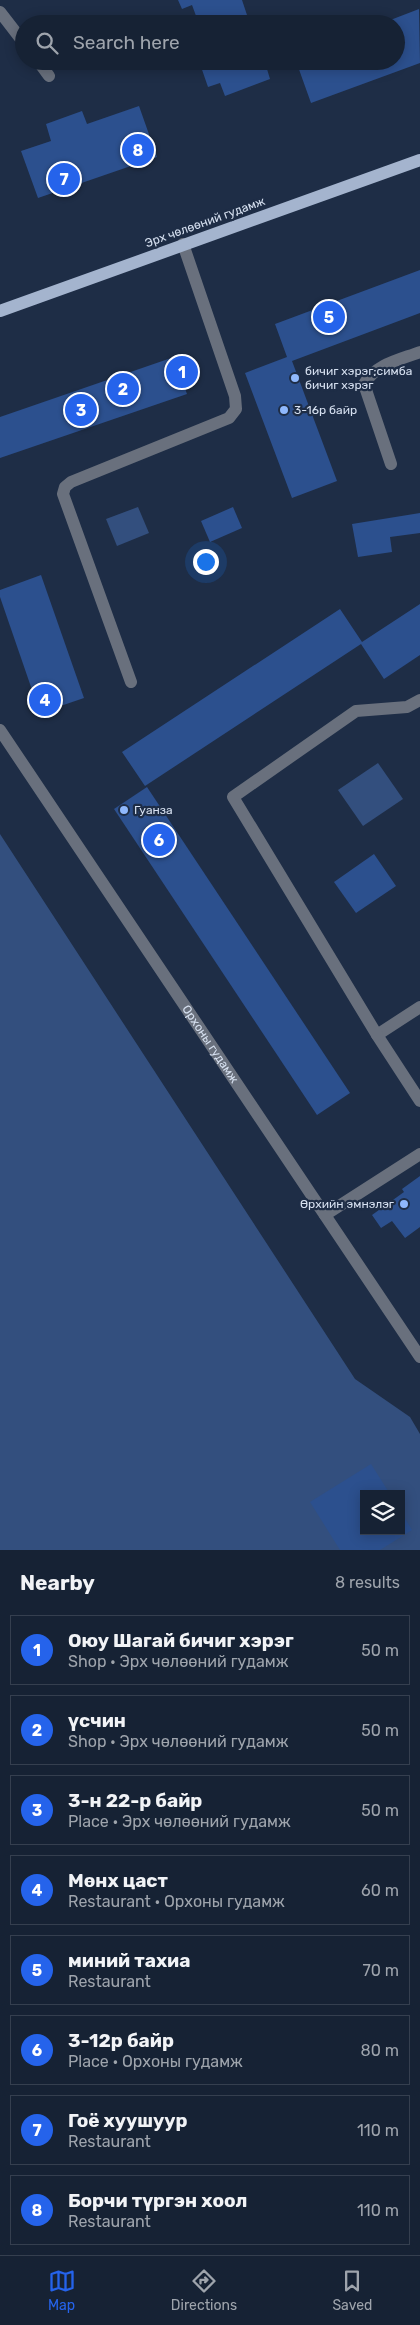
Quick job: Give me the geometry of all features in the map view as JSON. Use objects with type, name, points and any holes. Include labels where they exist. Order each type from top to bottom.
[{"type":"main road","name":"Эрх чөлөөний гудамж","points":[[0,311],[420,160]]},
{"type":"street","points":[[0,12],[15,31]]},
{"type":"street","points":[[45,70],[49,76]]},
{"type":"street","points":[[131,682],[63,494],[65,486],[71,482],[229,418],[236,409],[235,396],[183,244]]},
{"type":"street","points":[[391,464],[364,384],[370,374],[383,365],[420,352]]},
{"type":"street","points":[[420,700],[407,707],[356,712],[233,797],[377,1035],[420,1101]]},
{"type":"street","name":"Орхоны гудамж","points":[[2,737],[420,1357]]},
{"type":"street","points":[[377,1035],[420,1007]]},
{"type":"street","points":[[325,1215],[420,1154]]},
{"type":"shaded area","points":[[138,507],[149,533],[117,546],[106,519]]},
{"type":"shaded area","points":[[378,763],[403,799],[363,826],[338,790]]},
{"type":"shaded area","points":[[0,834],[355,1379],[410,1417],[420,1434],[420,1550],[0,1550]]},
{"type":"building","points":[[178,0],[242,0],[247,15],[196,15],[192,5],[182,9]]},
{"type":"building","points":[[419,9],[420,63],[405,69],[405,15],[403,15]]},
{"type":"building","points":[[202,70],[267,70],[270,79],[225,96],[220,83],[208,87]]},
{"type":"building","points":[[299,70],[401,70],[311,103]]},
{"type":"building","points":[[139,106],[157,157],[38,198],[21,151],[51,141],[46,124],[82,111],[87,124]]},
{"type":"building","name":"3-16р байр","points":[[420,270],[420,313],[292,361],[337,481],[292,498],[245,373],[287,357],[275,324]]},
{"type":"building","points":[[174,357],[187,394],[0,458],[0,417]]},
{"type":"building","points":[[233,507],[242,528],[210,542],[201,521]]},
{"type":"building","points":[[420,513],[420,533],[390,537],[392,552],[358,557],[352,524]]},
{"type":"building","points":[[41,575],[84,698],[40,713],[0,597],[0,590]]},
{"type":"building","points":[[420,604],[420,655],[384,679],[361,644],[145,786],[122,752],[340,609],[362,642]]},
{"type":"building","points":[[147,787],[350,1093],[317,1115],[114,809]]},
{"type":"building","points":[[374,854],[396,886],[356,913],[334,882]]},
{"type":"building","name":"Өрхийн эмнэлэг","points":[[420,1176],[420,1227],[405,1238],[392,1221],[381,1228],[372,1215],[404,1192],[402,1189]]},
{"type":"building","points":[[371,1464],[387,1490],[360,1490],[360,1535],[404,1535],[380,1550],[340,1550],[310,1502]]},
{"type":"building","points":[[405,1519],[412,1530],[405,1534]]},
{"type":"place","name":"Борчи түргэн хоол","points":[[138,150]]},
{"type":"place","name":"Гоё хуушуур","points":[[64,179]]},
{"type":"place","name":"миний тахиа","points":[[329,317]]},
{"type":"place","name":"Оюу Шагай бичиг хэрэг","points":[[182,372]]},
{"type":"place","name":"бичиг хэрэг;симба бичиг хэрэг","points":[[295,378]]},
{"type":"place","name":"үсчин","points":[[123,389]]},
{"type":"place","name":"3-н 22-р байр","points":[[81,410]]},
{"type":"place","name":"3-16р байр","points":[[284,410]]},
{"type":"place","name":"Мөнх цаст","points":[[45,700]]},
{"type":"place","name":"Гуанза","points":[[124,810]]},
{"type":"place","name":"3-12р байр","points":[[159,840]]},
{"type":"place","name":"Өрхийн эмнэлэг","points":[[404,1204]]}]
